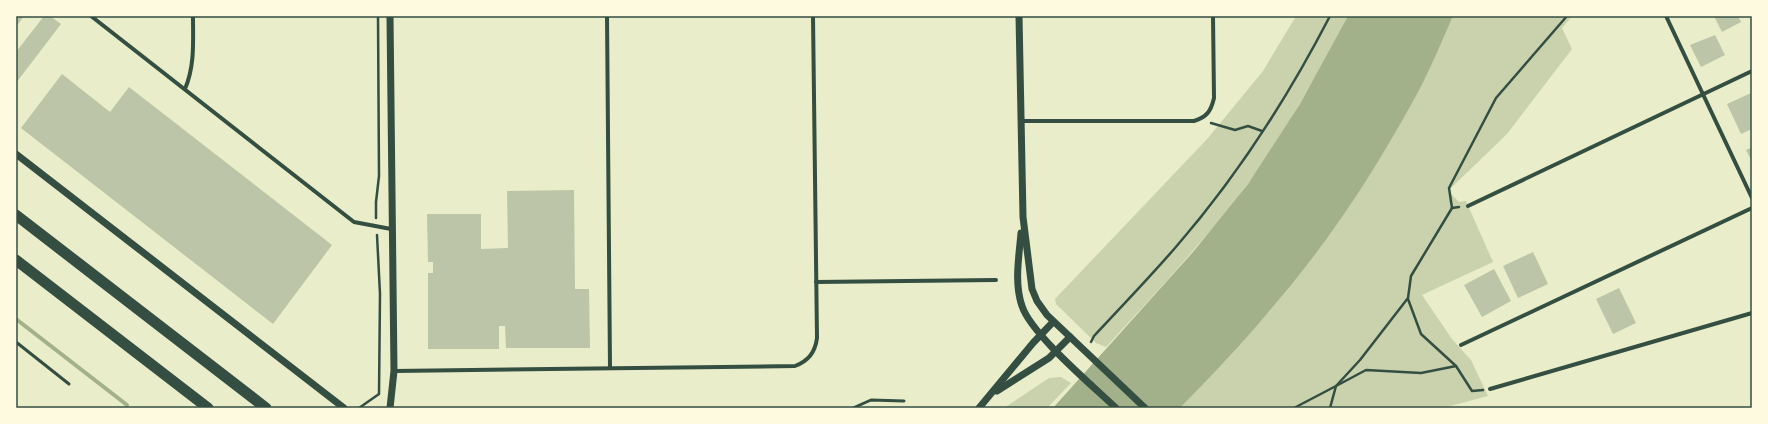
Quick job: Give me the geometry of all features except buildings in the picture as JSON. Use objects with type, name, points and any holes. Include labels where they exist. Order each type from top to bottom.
[{"type":"highway","points":[[16,215],[266,408]]},
{"type":"highway","points":[[16,260],[208,408]]},
{"type":"street","points":[[91,16],[354,222],[391,228]]},
{"type":"street","points":[[185,90],[191,75],[194,60],[193,16]]},
{"type":"street","points":[[390,16],[391,228],[394,371],[390,408]]},
{"type":"street","points":[[607,16],[610,368]]},
{"type":"street","points":[[394,371],[795,366],[801,364],[813,353],[816,347],[813,16]]},
{"type":"street","points":[[1019,16],[1023,217],[1032,289],[1042,310],[1053,322],[1145,408]]},
{"type":"street","points":[[1020,121],[1194,121],[1205,118],[1212,108],[1214,98],[1213,16]]},
{"type":"street","points":[[1666,16],[1752,198]]},
{"type":"street","points":[[1468,206],[1752,71]]},
{"type":"street","points":[[16,154],[344,408]]},
{"type":"street","points":[[1461,345],[1752,208]]},
{"type":"street","points":[[1023,217],[1018,277],[1022,307],[1040,335],[1116,408]]},
{"type":"street","points":[[816,282],[996,280]]},
{"type":"street","points":[[1490,389],[1752,313]]},
{"type":"street","points":[[979,408],[1040,335],[1053,322]]},
{"type":"street","points":[[992,394],[1057,351],[1070,338]]},
{"type":"lane","points":[[16,342],[70,384]]},
{"type":"lane","points":[[853,408],[871,400],[904,401]]},
{"type":"path","points":[[1091,342],[1094,336],[1175,248],[1221,190],[1262,131],[1307,59],[1330,16]]},
{"type":"path","points":[[1452,208],[1449,188],[1496,98],[1567,16]]},
{"type":"path","points":[[1207,126],[1211,123],[1235,130],[1248,126],[1262,131]]},
{"type":"path","points":[[1468,206],[1464,203],[1452,208],[1411,276],[1408,298],[1421,334],[1456,366],[1472,391],[1490,389]]},
{"type":"path","points":[[1330,408],[1336,386],[1360,360],[1408,298]]},
{"type":"path","points":[[1294,408],[1366,370],[1421,373],[1456,366]]},
{"type":"shaded area","points":[[1296,16],[1348,16],[1301,102],[1247,185],[1196,247],[1106,347],[1096,343],[1056,304],[1055,299],[1208,138],[1263,71]]},
{"type":"shaded area","points":[[1348,16],[1453,16],[1434,60],[1397,130],[1364,184],[1329,236],[1290,286],[1248,335],[1180,408],[1053,408],[1193,252],[1248,184],[1300,104]]},
{"type":"shaded area","points":[[1453,16],[1572,16],[1562,28],[1572,49],[1507,134],[1448,191],[1459,202],[1466,201],[1493,262],[1422,295],[1452,339],[1471,360],[1488,396],[1443,408],[1180,408],[1237,346],[1292,281],[1367,179],[1407,112]]},
{"type":"shaded area","points":[[1061,377],[1071,383],[1047,408],[1004,408],[1049,378]]},
{"type":"waterway","points":[[16,319],[127,405]]}]
